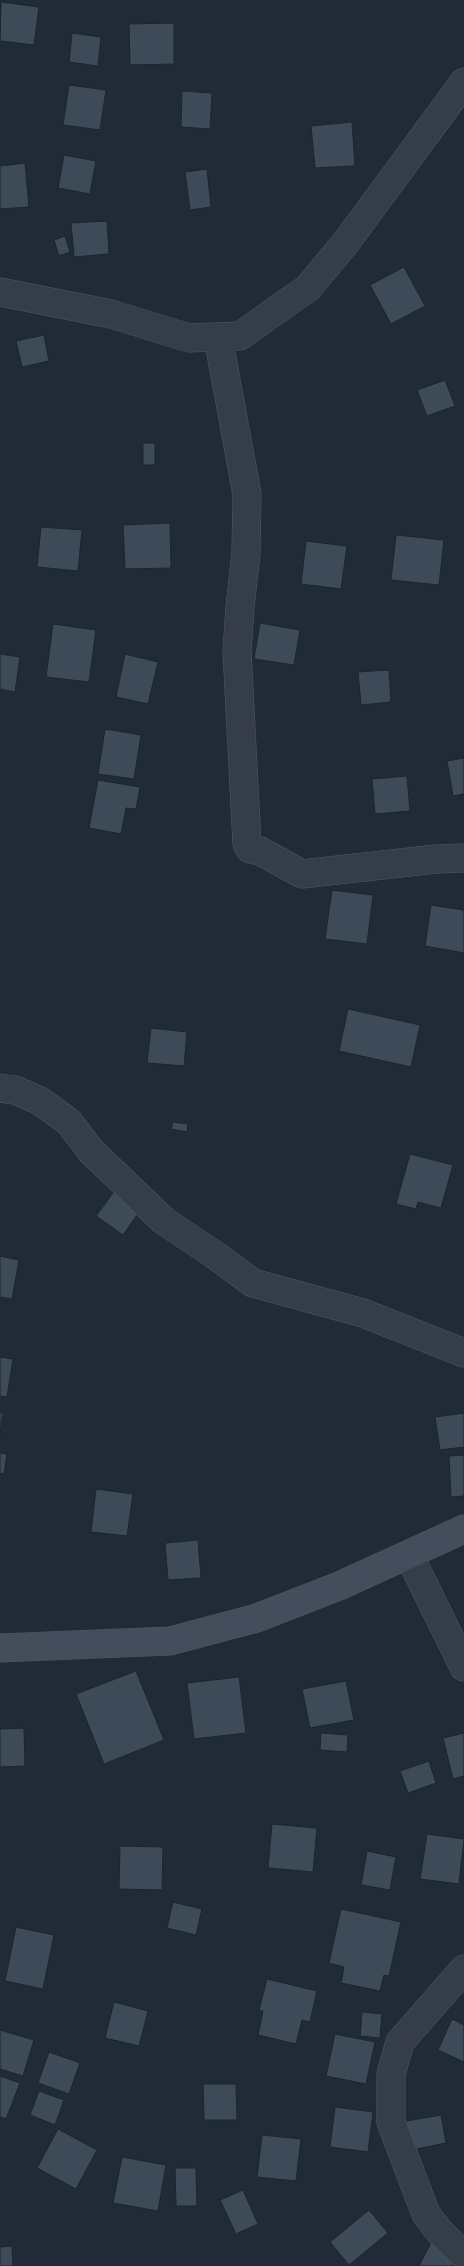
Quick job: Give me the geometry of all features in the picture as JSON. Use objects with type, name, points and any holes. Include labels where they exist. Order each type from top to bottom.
[{"type":"street","points":[[0,292],[111,314],[189,338],[240,336],[308,288],[347,241],[464,82]]},
{"type":"street","points":[[218,337],[247,494],[246,553],[237,651],[247,844],[250,849],[260,851],[302,874],[416,861],[464,858]]},
{"type":"street","points":[[0,1088],[15,1090],[40,1101],[69,1122],[91,1151],[164,1221],[253,1283],[363,1313],[464,1353]]},
{"type":"street","points":[[0,1648],[170,1642],[257,1618],[338,1586],[464,1529]]},
{"type":"street","points":[[409,1555],[464,1667]]},
{"type":"street","points":[[464,1969],[400,2042],[391,2074],[391,2122],[426,2214],[439,2231],[464,2255]]},
{"type":"building","points":[[1,2],[39,7],[34,45],[0,41]]},
{"type":"building","points":[[174,23],[174,64],[130,65],[129,24]]},
{"type":"building","points":[[72,33],[101,37],[98,66],[69,62]]},
{"type":"building","points":[[69,85],[106,90],[100,130],[63,125]]},
{"type":"building","points":[[182,91],[212,93],[210,129],[181,127]]},
{"type":"building","points":[[352,122],[355,166],[315,168],[311,126]]},
{"type":"building","points":[[64,155],[96,161],[90,194],[58,188]]},
{"type":"building","points":[[25,163],[29,207],[0,209],[0,166]]},
{"type":"building","points":[[207,169],[211,207],[190,210],[185,172]]},
{"type":"building","points":[[107,221],[109,254],[74,257],[71,223]]},
{"type":"building","points":[[65,236],[70,252],[59,256],[54,240]]},
{"type":"building","points":[[404,267],[425,306],[391,324],[370,285]]},
{"type":"building","points":[[44,335],[49,361],[22,367],[16,341]]},
{"type":"building","points":[[445,380],[455,406],[427,416],[417,390]]},
{"type":"building","points":[[143,443],[155,443],[155,465],[143,465]]},
{"type":"building","points":[[170,523],[171,568],[125,569],[123,525]]},
{"type":"building","points":[[41,527],[82,530],[78,571],[37,567]]},
{"type":"building","points":[[396,535],[444,540],[439,585],[391,580]]},
{"type":"building","points":[[306,541],[347,546],[341,589],[301,584]]},
{"type":"building","points":[[260,623],[300,630],[294,665],[254,659]]},
{"type":"building","points":[[53,624],[96,630],[89,682],[46,677]]},
{"type":"building","points":[[0,654],[20,657],[15,692],[0,689]]},
{"type":"building","points":[[125,654],[158,662],[148,704],[116,697]]},
{"type":"building","points":[[389,670],[391,702],[361,705],[358,672]]},
{"type":"building","points":[[105,729],[141,735],[134,779],[98,774]]},
{"type":"building","points":[[464,758],[464,794],[453,796],[447,761]]},
{"type":"building","points":[[407,776],[410,811],[375,814],[372,779]]},
{"type":"building","points":[[98,780],[140,787],[136,809],[126,808],[121,834],[89,828]]},
{"type":"building","points":[[332,890],[373,895],[367,944],[325,939]]},
{"type":"building","points":[[431,905],[464,910],[464,953],[425,946]]},
{"type":"building","points":[[348,1009],[420,1025],[411,1067],[339,1051]]},
{"type":"building","points":[[151,1028],[187,1032],[184,1066],[147,1063]]},
{"type":"building","points":[[173,1122],[188,1124],[187,1132],[171,1129]]},
{"type":"building","points":[[410,1154],[453,1165],[441,1208],[418,1202],[416,1209],[396,1204]]},
{"type":"building","points":[[116,1189],[142,1208],[123,1235],[96,1216]]},
{"type":"building","points":[[0,1256],[19,1260],[12,1299],[0,1297]]},
{"type":"building","points":[[0,1357],[13,1359],[7,1397],[0,1396]]},
{"type":"building","points":[[0,1412],[3,1413],[0,1436]]},
{"type":"building","points":[[464,1413],[464,1447],[440,1450],[435,1417]]},
{"type":"building","points":[[0,1453],[7,1454],[4,1474],[0,1473]]},
{"type":"building","points":[[464,1455],[464,1496],[451,1497],[449,1456]]},
{"type":"building","points":[[96,1489],[133,1494],[127,1536],[91,1532]]},
{"type":"building","points":[[198,1540],[201,1578],[168,1580],[165,1543]]},
{"type":"building","points":[[136,1671],[164,1740],[104,1764],[76,1694]]},
{"type":"building","points":[[239,1677],[246,1733],[194,1739],[187,1683]]},
{"type":"building","points":[[346,1681],[354,1720],[310,1728],[302,1689]]},
{"type":"building","points":[[24,1728],[25,1766],[0,1767],[0,1729]]},
{"type":"building","points":[[321,1733],[348,1735],[347,1752],[320,1750]]},
{"type":"building","points":[[464,1733],[464,1776],[453,1779],[443,1738]]},
{"type":"building","points":[[429,1761],[436,1783],[408,1793],[400,1771]]},
{"type":"building","points":[[272,1824],[317,1828],[313,1872],[268,1868]]},
{"type":"building","points":[[427,1834],[464,1839],[459,1884],[420,1879]]},
{"type":"building","points":[[120,1846],[163,1847],[162,1890],[119,1889]]},
{"type":"building","points":[[367,1851],[396,1857],[390,1890],[361,1885]]},
{"type":"building","points":[[173,1902],[202,1909],[196,1935],[167,1928]]},
{"type":"building","points":[[341,1909],[401,1922],[389,1976],[384,1975],[380,1991],[341,1983],[344,1967],[329,1963]]},
{"type":"building","points":[[16,1927],[54,1935],[43,1989],[5,1981]]},
{"type":"building","points":[[267,1979],[317,1991],[310,2022],[302,2020],[296,2044],[258,2035],[263,2011],[259,2010]]},
{"type":"building","points":[[114,2002],[148,2011],[139,2046],[105,2038]]},
{"type":"building","points":[[362,2012],[382,2014],[380,2038],[360,2036]]},
{"type":"building","points":[[452,2019],[464,2025],[464,2062],[438,2050]]},
{"type":"building","points":[[0,2030],[34,2040],[23,2076],[0,2069]]},
{"type":"building","points":[[335,2034],[375,2042],[366,2084],[326,2076]]},
{"type":"building","points":[[49,2052],[80,2063],[69,2094],[38,2083]]},
{"type":"building","points":[[0,2076],[20,2083],[6,2119],[0,2117]]},
{"type":"building","points":[[203,2084],[236,2084],[237,2120],[204,2120]]},
{"type":"building","points":[[39,2091],[64,2100],[55,2125],[30,2115]]},
{"type":"building","points":[[335,2107],[373,2112],[368,2152],[330,2147]]},
{"type":"building","points":[[441,2115],[446,2143],[412,2150],[406,2121]]},
{"type":"building","points":[[58,2129],[97,2150],[76,2189],[37,2168]]},
{"type":"building","points":[[262,2135],[301,2139],[296,2181],[257,2177]]},
{"type":"building","points":[[122,2157],[166,2165],[158,2211],[113,2203]]},
{"type":"building","points":[[175,2168],[196,2168],[197,2206],[176,2206]]},
{"type":"building","points":[[243,2190],[258,2224],[236,2234],[220,2200]]},
{"type":"building","points":[[369,2210],[388,2233],[349,2265],[330,2242]]},
{"type":"building","points":[[432,2241],[458,2255],[452,2266],[419,2266]]},
{"type":"building","points":[[12,2246],[13,2266],[0,2266],[0,2247]]}]
